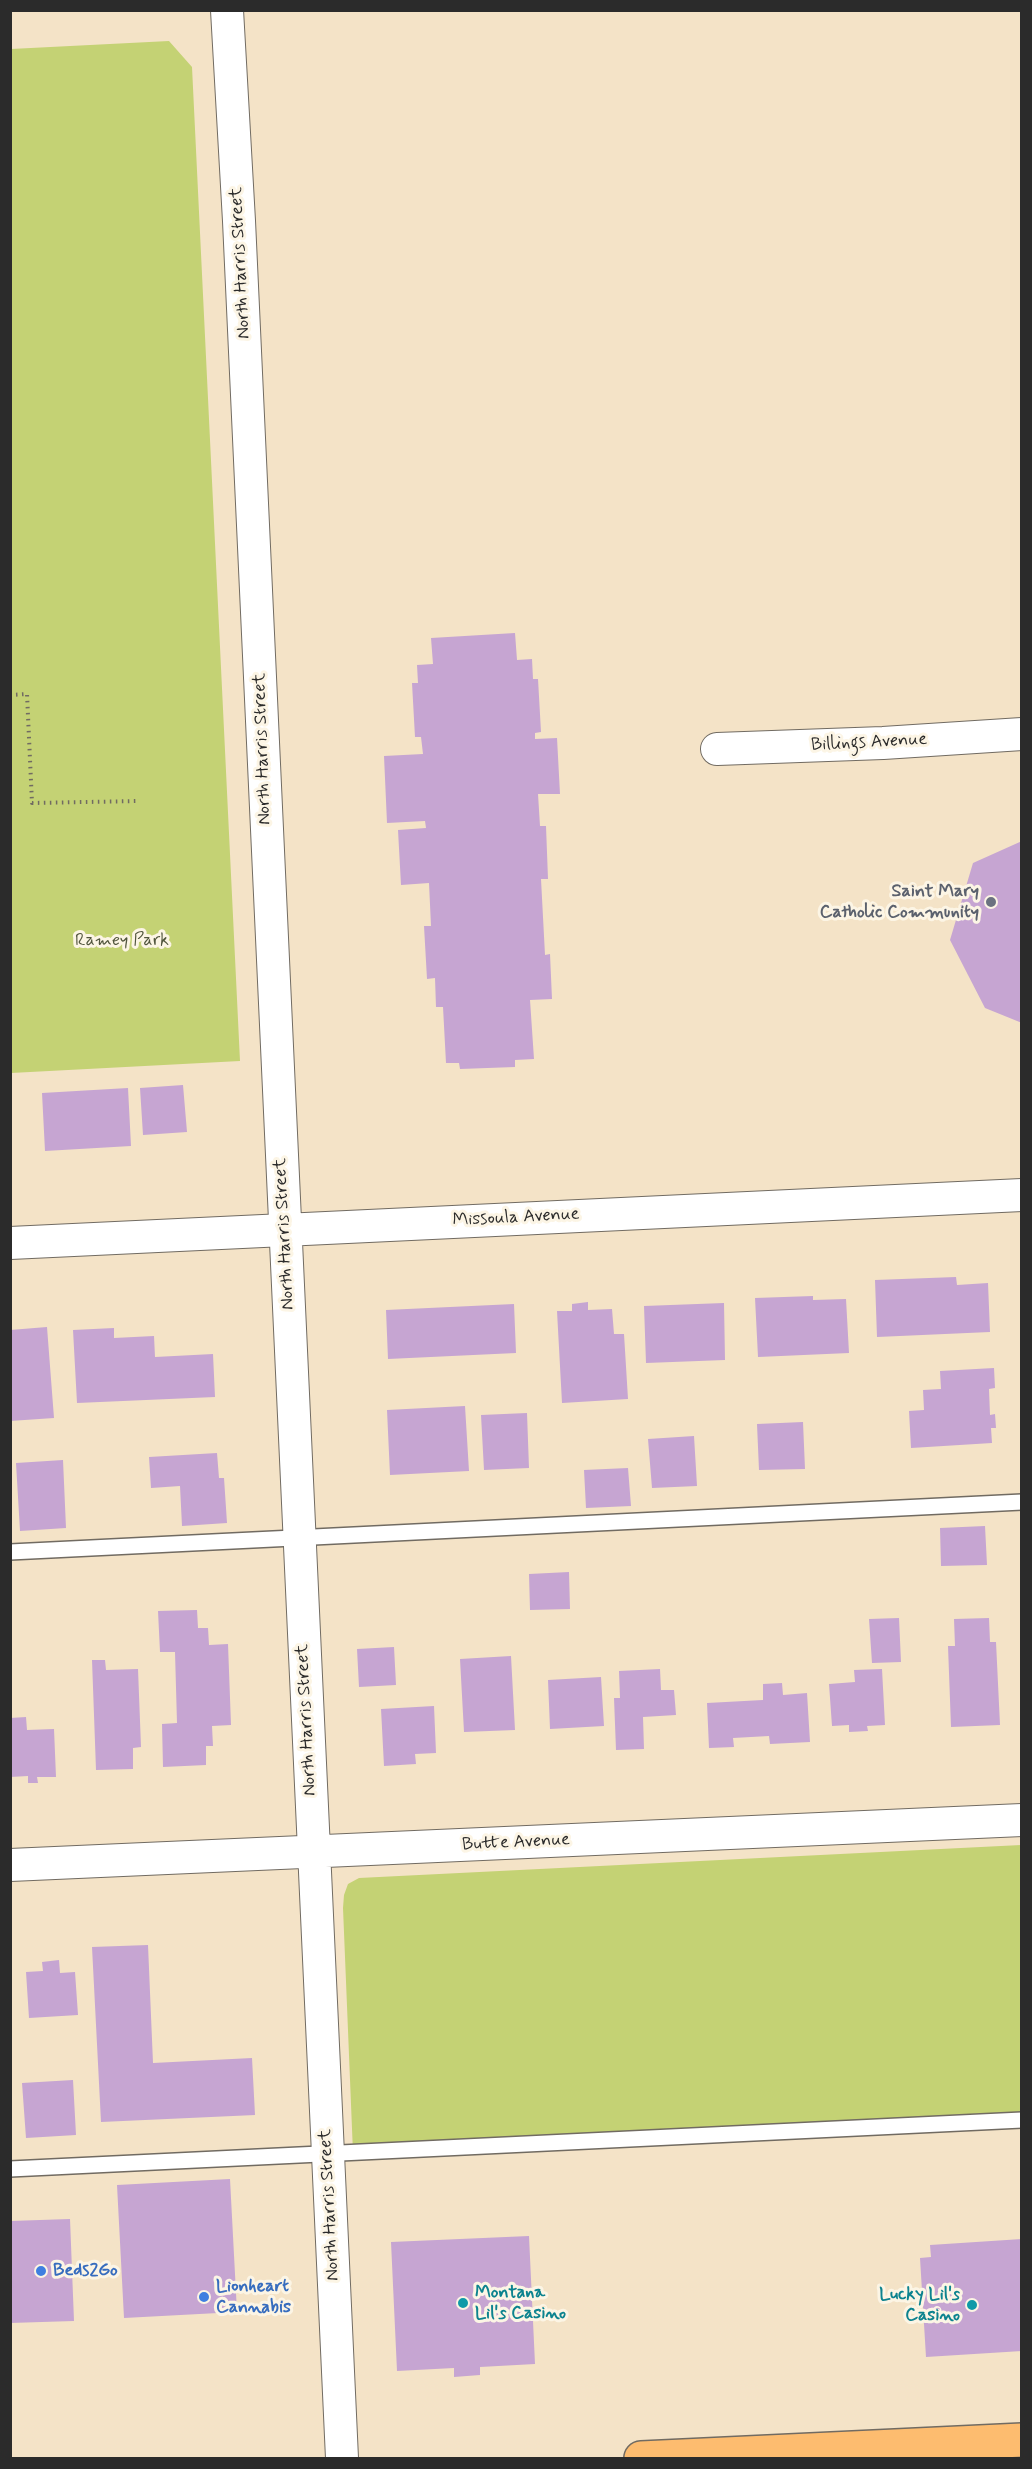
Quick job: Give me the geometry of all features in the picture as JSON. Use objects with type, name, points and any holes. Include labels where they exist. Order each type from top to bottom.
[{"type":"highway","points":[[641,2458],[1022,2440]]},
{"type":"street","name":"North Harris Street","points":[[227,10],[239,221],[342,2458]]},
{"type":"street","name":"Billings Avenue","points":[[717,749],[883,743],[1022,734]]},
{"type":"street","name":"Missoula Avenue","points":[[10,1243],[284,1228],[1022,1195]]},
{"type":"street","name":"Butte Avenue","points":[[10,1864],[1022,1820]]},
{"type":"lane","points":[[10,1552],[1022,1502]]},
{"type":"lane","points":[[10,2169],[1022,2120]]},
{"type":"path","points":[[10,695],[27,694],[32,803],[139,801]]},
{"type":"green space","name":"Ramey Park","points":[[169,41],[192,67],[240,1061],[11,1073],[11,49]]},
{"type":"green space","points":[[1021,1845],[1021,2120],[353,2153],[343,1908],[348,1884],[359,1878]]},
{"type":"building","points":[[515,633],[517,660],[532,659],[533,679],[538,679],[541,732],[535,733],[535,739],[557,738],[560,794],[538,794],[540,826],[546,826],[548,879],[541,879],[545,955],[550,954],[552,999],[530,1000],[534,1059],[515,1060],[515,1067],[460,1069],[459,1063],[446,1063],[443,1007],[436,1007],[435,978],[427,979],[424,926],[431,926],[429,883],[401,885],[398,830],[426,828],[425,821],[387,823],[384,756],[423,754],[421,737],[415,737],[412,683],[418,683],[417,665],[433,664],[431,638]]},
{"type":"building","name":"Saint Mary Catholic Community","points":[[1022,841],[1022,1023],[985,1008],[950,940],[973,863]]},
{"type":"building","points":[[183,1085],[187,1132],[143,1135],[140,1088]]},
{"type":"building","points":[[128,1088],[131,1146],[45,1151],[42,1093]]},
{"type":"building","points":[[956,1277],[957,1285],[988,1283],[990,1332],[877,1337],[875,1280]]},
{"type":"building","points":[[813,1296],[813,1300],[846,1299],[849,1353],[758,1357],[755,1298]]},
{"type":"building","points":[[588,1302],[588,1310],[612,1309],[614,1334],[624,1334],[628,1399],[562,1403],[557,1311],[572,1311],[572,1304]]},
{"type":"building","points":[[724,1303],[725,1360],[646,1363],[644,1306]]},
{"type":"building","points":[[514,1304],[516,1353],[388,1359],[386,1310]]},
{"type":"building","points":[[47,1327],[54,1418],[10,1421],[10,1330]]},
{"type":"building","points":[[114,1328],[114,1338],[154,1336],[155,1357],[213,1354],[215,1397],[77,1403],[73,1330]]},
{"type":"building","points":[[994,1368],[995,1388],[989,1389],[990,1415],[995,1414],[996,1428],[991,1428],[992,1443],[911,1448],[909,1411],[924,1410],[923,1390],[941,1389],[940,1371]]},
{"type":"building","points":[[465,1406],[469,1471],[390,1475],[387,1410]]},
{"type":"building","points":[[527,1413],[529,1468],[484,1470],[481,1415]]},
{"type":"building","points":[[803,1422],[805,1469],[759,1470],[757,1424]]},
{"type":"building","points":[[694,1436],[697,1486],[652,1488],[648,1439]]},
{"type":"building","points":[[217,1453],[219,1478],[224,1478],[227,1523],[182,1526],[180,1486],[151,1488],[149,1457]]},
{"type":"building","points":[[63,1460],[66,1528],[20,1531],[16,1463]]},
{"type":"building","points":[[628,1468],[631,1506],[586,1508],[584,1470]]},
{"type":"building","points":[[985,1526],[987,1565],[941,1566],[940,1528]]},
{"type":"building","points":[[569,1572],[570,1609],[530,1610],[529,1574]]},
{"type":"building","points":[[197,1610],[198,1628],[208,1628],[209,1645],[228,1644],[231,1725],[212,1726],[213,1746],[206,1746],[206,1765],[163,1767],[162,1724],[177,1723],[175,1652],[160,1652],[158,1611]]},
{"type":"building","points":[[899,1618],[901,1662],[872,1663],[869,1619]]},
{"type":"building","points":[[989,1618],[990,1642],[996,1642],[1000,1725],[951,1727],[948,1646],[955,1646],[954,1619]]},
{"type":"building","points":[[394,1647],[396,1685],[359,1687],[357,1649]]},
{"type":"building","points":[[511,1656],[515,1730],[464,1732],[460,1659]]},
{"type":"building","points":[[92,1660],[105,1660],[106,1670],[138,1669],[141,1747],[133,1748],[133,1769],[96,1770]]},
{"type":"building","points":[[660,1669],[661,1690],[674,1690],[676,1715],[643,1717],[644,1749],[616,1750],[614,1698],[620,1698],[619,1671]]},
{"type":"building","points":[[882,1669],[885,1725],[867,1726],[868,1731],[849,1732],[849,1725],[832,1726],[829,1684],[855,1682],[854,1670]]},
{"type":"building","points":[[601,1677],[604,1726],[550,1729],[548,1680]]},
{"type":"building","points":[[782,1683],[783,1695],[807,1693],[810,1742],[770,1744],[769,1736],[733,1738],[734,1747],[709,1748],[707,1703],[763,1700],[763,1684]]},
{"type":"building","points":[[434,1706],[436,1753],[415,1754],[416,1764],[384,1766],[381,1709]]},
{"type":"building","points":[[26,1717],[27,1730],[54,1729],[56,1777],[37,1777],[38,1783],[28,1783],[28,1776],[10,1777],[10,1718]]},
{"type":"building","points":[[148,1945],[153,2063],[252,2058],[255,2115],[101,2122],[92,1947]]},
{"type":"building","points":[[59,1960],[60,1973],[75,1972],[78,2015],[29,2018],[26,1972],[43,1971],[42,1962]]},
{"type":"building","points":[[73,2080],[76,2135],[26,2138],[22,2083]]},
{"type":"building","points":[[230,2179],[237,2312],[124,2318],[117,2185]]},
{"type":"building","name":"Beds2Go","points":[[70,2219],[74,2321],[10,2323],[10,2221]]},
{"type":"building","name":"Montana Lil's Casino","points":[[529,2236],[535,2364],[480,2367],[480,2375],[454,2377],[454,2368],[397,2371],[391,2242]]},
{"type":"building","name":"Lucky Lil's Casino","points":[[1022,2239],[1022,2351],[926,2357],[920,2258],[931,2257],[930,2245]]},
{"type":"place","name":"Saint Mary Catholic Community","points":[[991,902]]},
{"type":"place","name":"Beds2Go","points":[[41,2271]]},
{"type":"place","name":"Lionheart Cannabis","points":[[204,2297]]},
{"type":"place","name":"Montana Lil's Casino","points":[[463,2303]]},
{"type":"place","name":"Lucky Lil's Casino","points":[[972,2305]]}]
